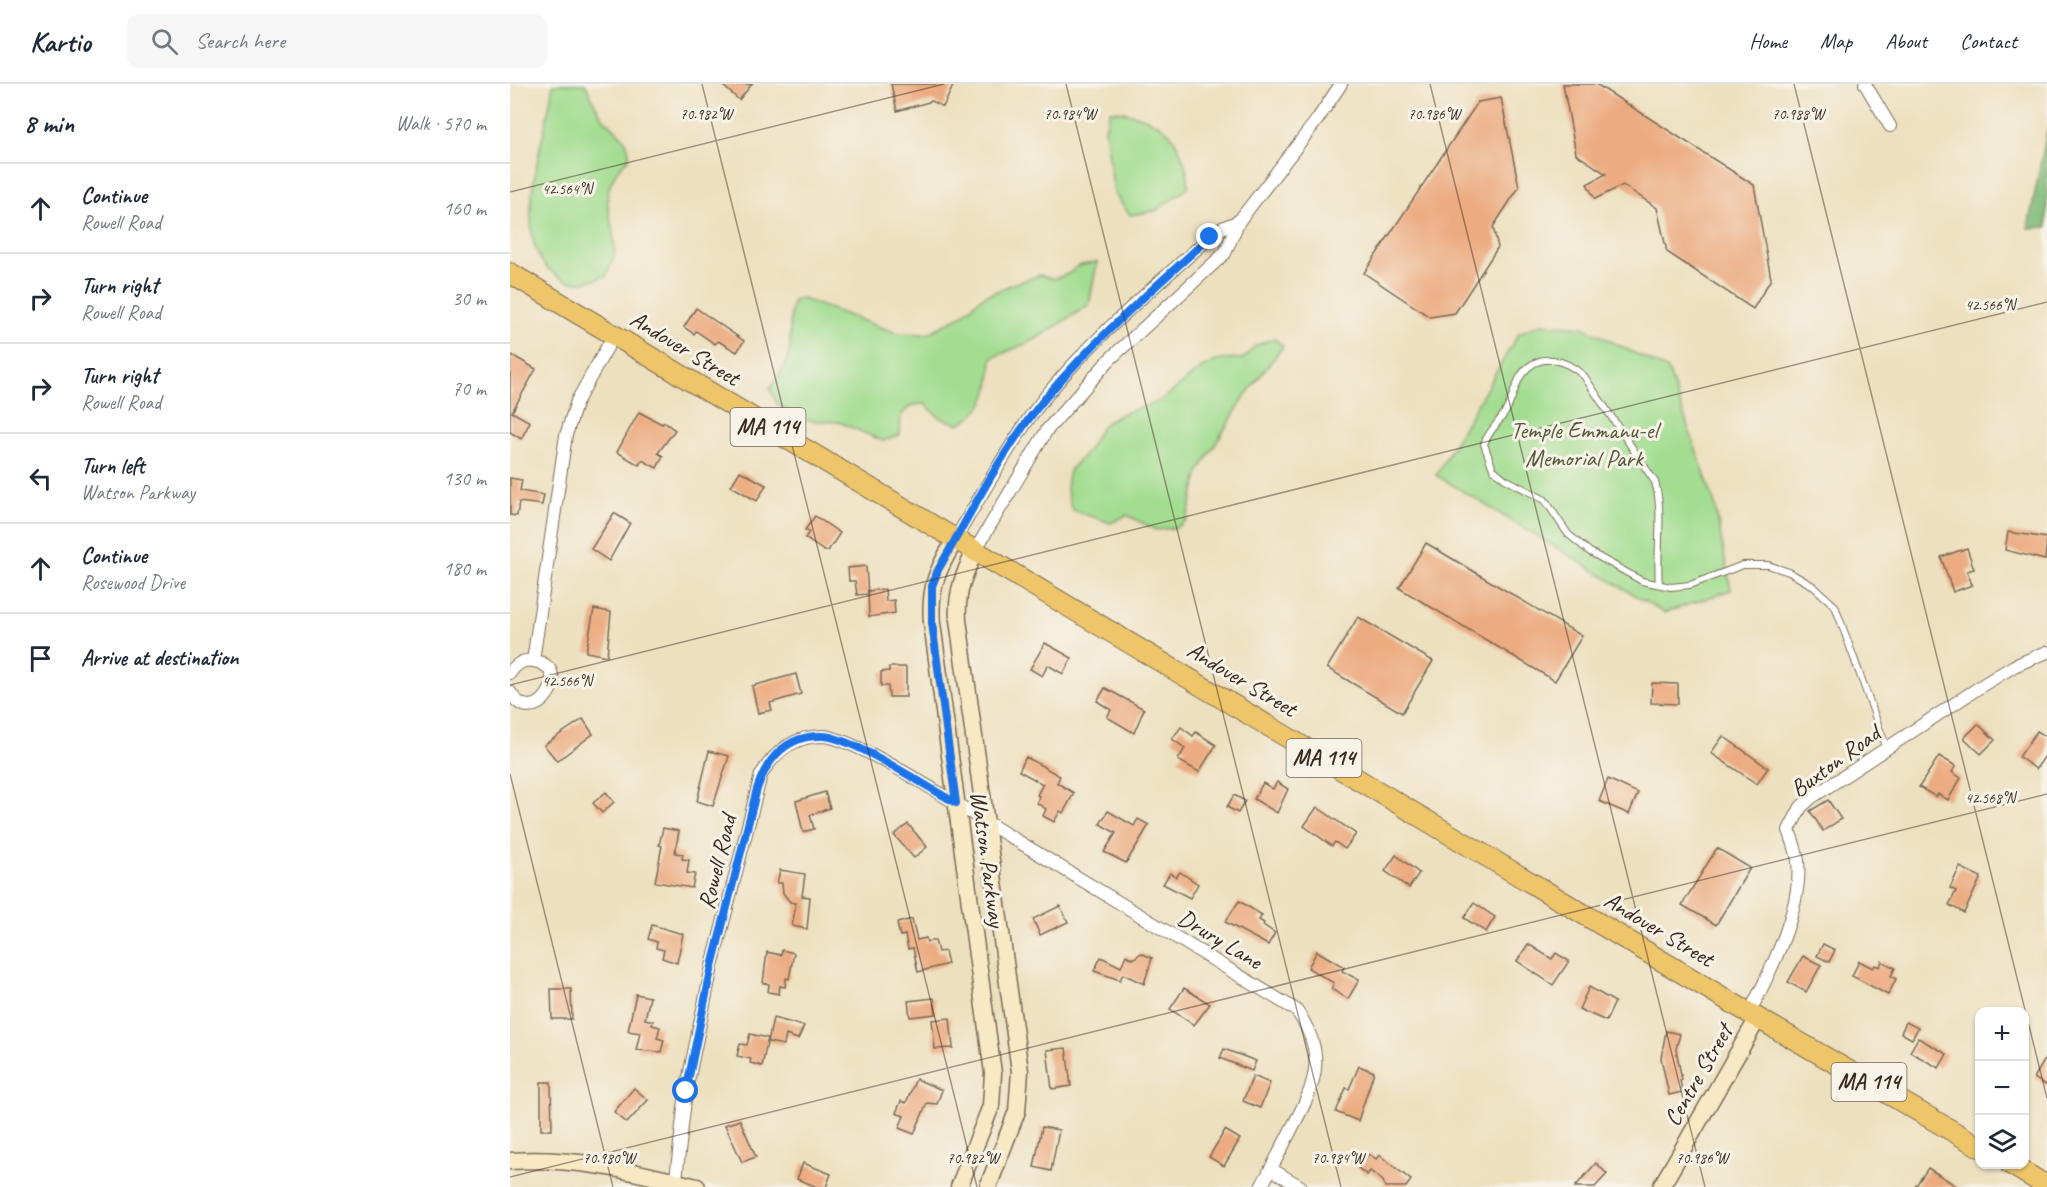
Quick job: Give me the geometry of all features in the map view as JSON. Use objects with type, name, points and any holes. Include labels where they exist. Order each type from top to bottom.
[{"type":"highway","name":"Andover Street","points":[[510,273],[1754,1015],[1975,1144]]},
{"type":"highway","points":[[2018,1169],[2047,1186]]},
{"type":"main road","name":"Watson Parkway","points":[[956,538],[932,586],[931,607],[993,1073],[991,1106],[959,1187]]},
{"type":"main road","name":"Watson Parkway","points":[[976,549],[963,574],[957,607],[1020,1071],[1017,1112],[988,1187]]},
{"type":"main road","name":"Centre Street","points":[[1661,1187],[1754,1015]]},
{"type":"main road","points":[[510,1161],[550,1158],[594,1163],[633,1170],[676,1184],[697,1187]]},
{"type":"street","points":[[976,549],[1018,476],[1064,410],[1110,359],[1225,253],[1239,222],[1317,120],[1341,84]]},
{"type":"street","points":[[1865,84],[1890,126]]},
{"type":"street","points":[[956,538],[1005,455],[1047,396],[1095,344],[1193,252],[1222,228],[1239,222]]},
{"type":"street","points":[[533,661],[570,418],[614,335]]},
{"type":"street","name":"Buxton Road","points":[[1754,1015],[1788,926],[1798,861],[1789,830],[1794,818],[1811,798],[1986,683],[2014,666],[2047,652]]},
{"type":"street","points":[[510,674],[519,663],[533,661],[549,671],[552,680],[549,694],[538,704],[528,705],[515,700],[510,692]]},
{"type":"street","name":"Rowell Road","points":[[676,1184],[686,1091],[710,977],[757,789],[768,763],[776,752],[787,744],[825,736],[853,746],[956,803]]},
{"type":"street","name":"Drury Lane","points":[[956,803],[1296,1010],[1312,1038],[1316,1053],[1316,1071],[1311,1090],[1261,1187]]},
{"type":"street","points":[[1270,1169],[1300,1187]]},
{"type":"lane","points":[[1659,585],[1656,555],[1660,497],[1655,482],[1584,376],[1559,360],[1535,363],[1522,374],[1505,411],[1488,433],[1484,444],[1493,469],[1505,479],[1545,500],[1568,534],[1590,552],[1642,582],[1659,585],[1671,587],[1690,585],[1743,565],[1768,565],[1789,572],[1813,586],[1835,606],[1887,749]]},
{"type":"green space","points":[[553,84],[585,84],[599,111],[624,139],[629,150],[629,158],[618,170],[608,191],[615,249],[613,259],[606,276],[581,282],[562,279],[547,268],[536,250],[531,229],[534,180]]},
{"type":"green space","points":[[1110,111],[1131,114],[1158,124],[1169,133],[1178,147],[1187,173],[1188,188],[1155,211],[1130,215],[1114,193],[1105,129]]},
{"type":"green space","points":[[2047,131],[2047,227],[2028,228]]},
{"type":"green space","points":[[1097,262],[1089,305],[1034,340],[992,358],[989,389],[983,404],[959,424],[940,418],[925,404],[912,405],[901,415],[900,435],[883,441],[839,422],[804,420],[777,404],[770,388],[788,356],[791,308],[793,301],[800,298],[897,333],[927,334],[961,316],[981,298],[1013,284],[1040,275],[1053,279],[1068,274],[1078,266]]},
{"type":"green space","name":"Temple Emmanu-el Memorial Park","points":[[1541,324],[1583,327],[1668,370],[1714,501],[1731,590],[1664,613],[1436,475],[1519,333]]},
{"type":"green space","points":[[1274,338],[1283,346],[1245,396],[1199,471],[1187,519],[1176,528],[1156,530],[1127,515],[1111,523],[1072,510],[1068,496],[1068,475],[1086,453],[1103,426],[1122,414],[1159,401],[1209,364],[1230,359],[1243,359],[1255,346]]},
{"type":"building","points":[[721,84],[752,84],[739,100]]},
{"type":"building","points":[[891,84],[954,84],[943,107],[932,101],[897,111]]},
{"type":"building","points":[[1563,84],[1596,84],[1754,185],[1771,279],[1753,309],[1667,252],[1657,208],[1623,185],[1595,199],[1587,184],[1606,174],[1576,154]]},
{"type":"building","points":[[1501,98],[1519,187],[1493,227],[1498,247],[1455,313],[1430,317],[1364,273],[1478,102]]},
{"type":"building","points":[[696,308],[744,341],[737,352],[718,341],[715,344],[696,331],[694,334],[684,327]]},
{"type":"building","points":[[510,354],[536,369],[512,412],[530,422],[521,439],[510,432]]},
{"type":"building","points":[[639,412],[662,424],[664,422],[675,430],[658,453],[663,456],[657,468],[642,460],[639,465],[617,452]]},
{"type":"building","points":[[740,471],[766,485],[757,501],[731,486]]},
{"type":"building","points":[[510,478],[522,480],[520,491],[544,495],[542,505],[519,502],[517,516],[510,515]]},
{"type":"building","points":[[614,513],[630,523],[609,561],[591,549]]},
{"type":"building","points":[[815,516],[840,533],[828,551],[824,551],[805,538],[809,532],[805,530]]},
{"type":"building","points":[[2008,532],[2047,538],[2045,560],[2005,550]]},
{"type":"building","points":[[1426,543],[1582,636],[1555,681],[1399,588]]},
{"type":"building","points":[[1967,548],[1974,569],[1967,571],[1972,585],[1953,592],[1941,557]]},
{"type":"building","points":[[866,566],[868,594],[857,595],[855,581],[849,581],[848,568]]},
{"type":"building","points":[[885,589],[886,601],[894,600],[895,613],[869,617],[868,591]]},
{"type":"building","points":[[594,609],[611,612],[607,656],[586,652]]},
{"type":"building","points":[[1358,617],[1433,661],[1402,713],[1327,668]]},
{"type":"building","points":[[1045,643],[1072,658],[1063,674],[1048,665],[1042,676],[1030,669]]},
{"type":"building","points":[[889,667],[906,667],[906,697],[889,697],[888,686],[881,686],[881,672],[889,671]]},
{"type":"building","points":[[796,674],[801,694],[770,703],[772,710],[758,713],[752,686]]},
{"type":"building","points":[[1652,683],[1678,684],[1678,704],[1651,703]]},
{"type":"building","points":[[1105,688],[1144,709],[1134,733],[1107,717],[1111,710],[1097,701]]},
{"type":"building","points":[[583,719],[593,734],[557,761],[544,745]]},
{"type":"building","points":[[1978,724],[1995,740],[1981,754],[1964,738]]},
{"type":"building","points":[[1181,727],[1193,736],[1196,732],[1216,745],[1199,772],[1178,760],[1185,748],[1172,739]]},
{"type":"building","points":[[2037,731],[2047,737],[2047,753],[2036,769],[2019,757]]},
{"type":"building","points":[[1723,736],[1768,768],[1757,784],[1711,753]]},
{"type":"building","points":[[709,751],[729,756],[713,806],[697,801]]},
{"type":"building","points":[[1939,756],[1956,766],[1952,772],[1961,778],[1948,800],[1938,794],[1936,797],[1919,787]]},
{"type":"building","points":[[1026,757],[1060,776],[1057,783],[1074,793],[1063,813],[1060,811],[1054,822],[1043,816],[1046,809],[1037,803],[1039,796],[1037,795],[1043,784],[1019,771]]},
{"type":"building","points":[[1608,779],[1638,793],[1629,814],[1599,801]]},
{"type":"building","points":[[1277,782],[1288,789],[1277,813],[1254,799],[1263,783],[1273,789]]},
{"type":"building","points":[[606,792],[614,802],[602,813],[593,803]]},
{"type":"building","points":[[825,792],[830,808],[810,815],[814,829],[803,832],[796,801]]},
{"type":"building","points":[[1234,795],[1245,801],[1238,813],[1227,807]]},
{"type":"building","points":[[1828,800],[1841,819],[1823,831],[1810,811]]},
{"type":"building","points":[[1317,807],[1356,834],[1345,849],[1335,842],[1332,846],[1304,826]]},
{"type":"building","points":[[1108,811],[1134,826],[1138,819],[1149,825],[1126,863],[1104,852],[1116,833],[1100,824]]},
{"type":"building","points":[[908,824],[927,847],[914,858],[894,835]]},
{"type":"building","points":[[663,828],[679,831],[675,853],[683,854],[682,859],[689,860],[687,873],[695,874],[692,888],[655,882]]},
{"type":"building","points":[[1717,848],[1750,868],[1716,925],[1682,905]]},
{"type":"building","points":[[1396,855],[1419,873],[1409,888],[1385,871]]},
{"type":"building","points":[[1960,867],[1981,877],[1964,913],[1949,905],[1956,891],[1950,888]]},
{"type":"building","points":[[780,870],[805,874],[802,896],[810,897],[807,929],[792,926],[796,903],[790,902],[783,893],[782,883],[777,883]]},
{"type":"building","points":[[1180,872],[1198,884],[1190,898],[1163,884],[1170,873],[1176,877]]},
{"type":"building","points":[[1239,901],[1262,915],[1259,920],[1275,933],[1268,945],[1225,922]]},
{"type":"building","points":[[1474,903],[1495,917],[1486,932],[1464,918]]},
{"type":"building","points":[[1060,906],[1068,922],[1040,935],[1033,919]]},
{"type":"building","points":[[912,919],[917,940],[926,938],[927,942],[935,940],[938,952],[945,951],[948,964],[918,972],[913,948],[908,949],[905,935],[900,936],[897,923]]},
{"type":"building","points":[[652,925],[683,934],[677,963],[662,958],[664,950],[656,948],[657,942],[648,939]]},
{"type":"building","points":[[1528,944],[1552,959],[1556,953],[1569,961],[1553,985],[1517,961]]},
{"type":"building","points":[[1823,944],[1835,950],[1829,962],[1817,956]]},
{"type":"building","points":[[782,950],[794,953],[789,979],[786,978],[785,987],[780,986],[779,994],[768,992],[769,984],[763,983],[767,952],[781,955]]},
{"type":"building","points":[[1317,951],[1344,967],[1342,971],[1359,980],[1348,999],[1331,989],[1334,983],[1308,968]]},
{"type":"building","points":[[1141,953],[1152,958],[1144,984],[1123,974],[1120,980],[1094,971],[1101,957],[1121,967],[1126,955],[1133,959]]},
{"type":"building","points":[[1803,956],[1821,965],[1806,992],[1788,982]]},
{"type":"building","points":[[1859,961],[1873,968],[1875,965],[1880,967],[1882,961],[1895,968],[1891,976],[1896,979],[1888,995],[1852,976]]},
{"type":"building","points":[[1589,987],[1615,1002],[1606,1021],[1579,1009]]},
{"type":"building","points":[[1184,988],[1210,1004],[1194,1025],[1170,1009]]},
{"type":"building","points":[[551,989],[571,989],[572,1019],[552,1019]]},
{"type":"building","points":[[636,994],[650,997],[645,1019],[653,1021],[652,1025],[660,1027],[657,1038],[664,1040],[661,1052],[636,1050],[640,1033],[628,1031]]},
{"type":"building","points":[[934,998],[936,1014],[910,1017],[908,1001]]},
{"type":"building","points":[[773,1018],[804,1026],[798,1039],[786,1035],[784,1045],[768,1042]]},
{"type":"building","points":[[950,1018],[953,1048],[935,1049],[932,1020]]},
{"type":"building","points":[[1906,1022],[1918,1028],[1912,1039],[1901,1033]]},
{"type":"building","points":[[1666,1031],[1680,1034],[1676,1049],[1682,1092],[1669,1095],[1661,1058]]},
{"type":"building","points":[[750,1034],[768,1038],[762,1066],[750,1063],[751,1059],[737,1056],[740,1044],[747,1045]]},
{"type":"building","points":[[1918,1038],[1947,1054],[1939,1068],[1910,1052]]},
{"type":"building","points":[[1066,1048],[1071,1086],[1052,1089],[1047,1050]]},
{"type":"building","points":[[1224,1049],[1256,1061],[1252,1071],[1220,1058]]},
{"type":"building","points":[[2047,1056],[2047,1086],[2034,1078]]},
{"type":"building","points":[[1359,1066],[1374,1072],[1358,1121],[1336,1112]]},
{"type":"building","points":[[1253,1076],[1270,1083],[1260,1108],[1243,1101]]},
{"type":"building","points":[[916,1079],[942,1090],[937,1104],[927,1103],[914,1134],[899,1128],[904,1116],[896,1113],[901,1101],[906,1103]]},
{"type":"building","points":[[541,1082],[551,1082],[552,1130],[541,1130]]},
{"type":"building","points":[[634,1088],[648,1100],[627,1123],[614,1112]]},
{"type":"building","points":[[740,1120],[756,1157],[742,1162],[725,1125]]},
{"type":"building","points":[[1042,1127],[1059,1130],[1051,1171],[1034,1167]]},
{"type":"building","points":[[1225,1130],[1240,1139],[1224,1166],[1209,1157]]},
{"type":"building","points":[[1369,1154],[1376,1159],[1379,1155],[1411,1180],[1406,1187],[1385,1187],[1383,1181],[1370,1171],[1367,1175],[1358,1168]]},
{"type":"building","points":[[803,1163],[831,1174],[826,1187],[817,1187],[797,1179]]},
{"type":"building","points":[[1596,1163],[1607,1174],[1595,1187],[1575,1187]]},
{"type":"building","points":[[1928,1168],[1958,1187],[1915,1187]]},
{"type":"route","points":[[686,1091],[712,966],[757,789],[768,763],[776,752],[787,744],[806,738],[825,736],[853,746],[956,803],[932,623],[932,586],[938,570],[999,465],[1047,396],[1095,344],[1210,237]]}]
